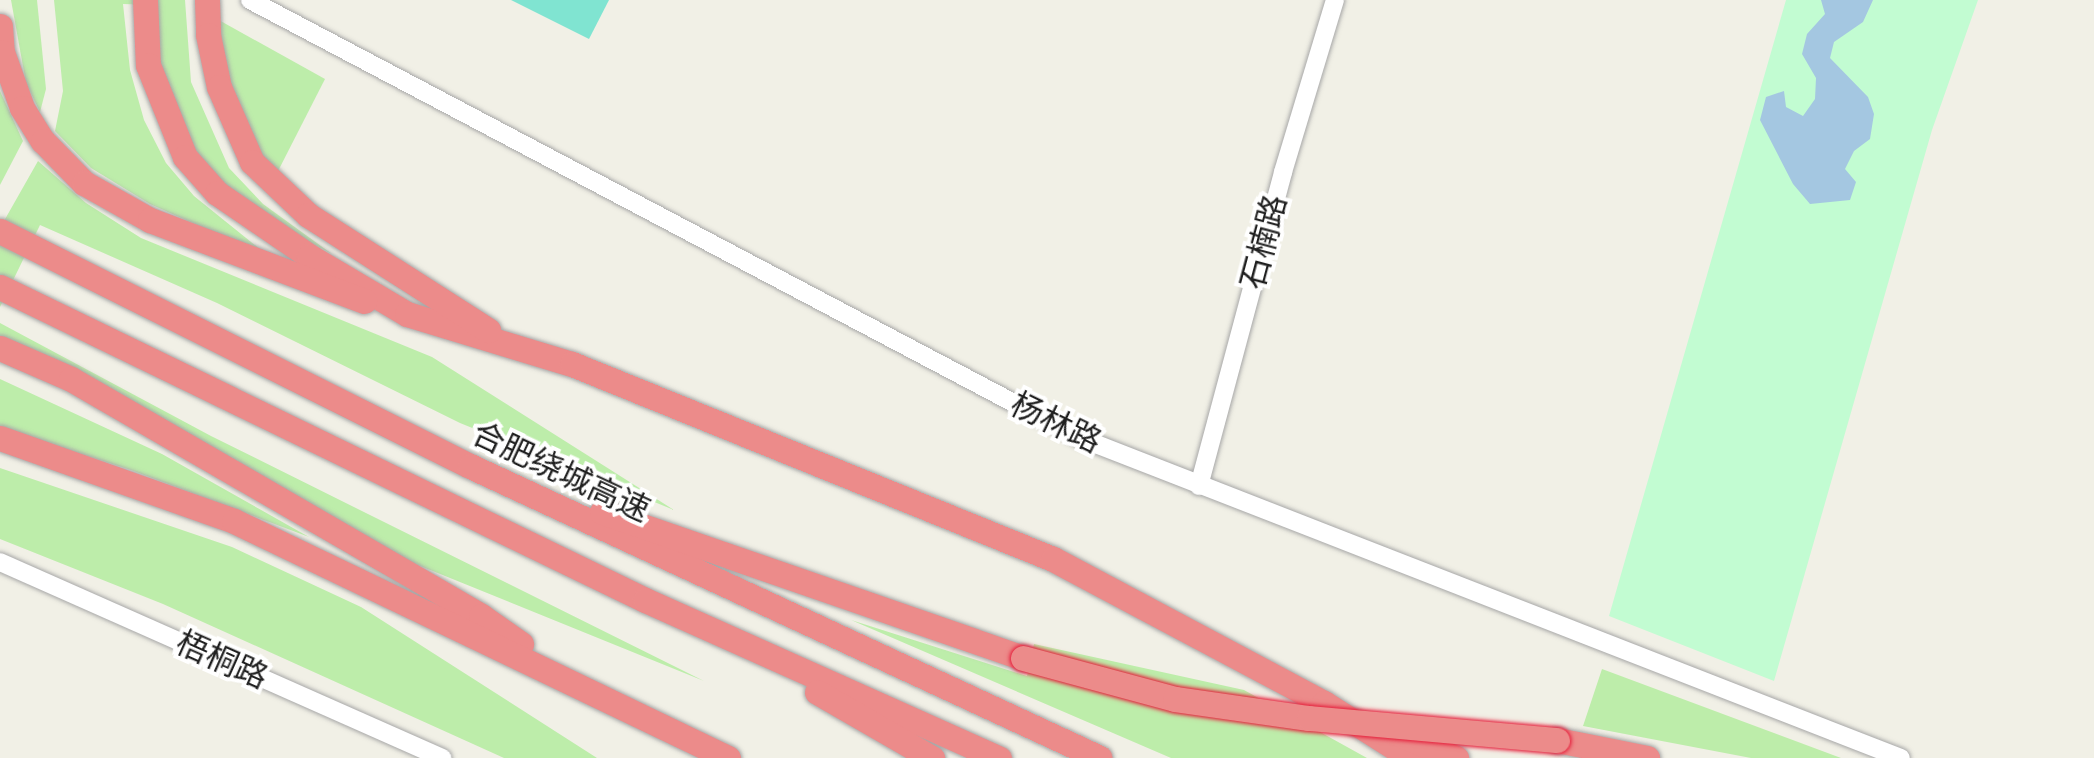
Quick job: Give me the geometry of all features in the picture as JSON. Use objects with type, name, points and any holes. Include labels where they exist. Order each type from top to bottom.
[{"type":"highway","points":[[207,0],[208,35],[219,87],[252,162],[308,215],[518,349]]},
{"type":"highway","points":[[145,7],[148,65],[184,157],[217,193],[407,314]]},
{"type":"highway","points":[[0,26],[2,52],[22,108],[43,141],[84,184],[150,220],[330,290],[572,364],[1053,559],[1324,703],[1411,758]]},
{"type":"highway","name":"合肥绕城高速","points":[[0,231],[470,466],[1100,758]]},
{"type":"highway","points":[[7,291],[686,617],[999,758]]},
{"type":"highway","points":[[0,348],[71,379],[340,533],[482,616],[574,682]]},
{"type":"highway","points":[[0,438],[234,521],[728,758]]},
{"type":"highway","points":[[470,466],[1023,658],[1175,699],[1309,718],[1557,740],[1646,758]]},
{"type":"highway","points":[[686,617],[932,758]]},
{"type":"highway","points":[[1324,703],[1456,758]]},
{"type":"street","name":"杨林路","points":[[250,0],[1078,437],[1901,758]]},
{"type":"street","name":"石楠路","points":[[1200,486],[1283,172],[1335,0]]},
{"type":"street","name":"梧桐路","points":[[0,562],[443,758]]},
{"type":"green space","points":[[11,0],[37,0],[46,89],[40,112],[26,83]]},
{"type":"green space","points":[[54,0],[185,0],[191,82],[229,168],[263,204],[332,254],[248,209],[183,137],[154,54],[152,5],[123,4],[130,70],[144,120],[166,163],[194,196],[271,258],[150,204],[91,168],[55,131],[63,91]]},
{"type":"green space","points":[[1786,0],[1978,0],[1932,130],[1774,681],[1609,616]]},
{"type":"green space","points":[[217,19],[325,79],[276,175],[260,157],[230,93]]},
{"type":"green space","points":[[0,91],[23,141],[0,185]]},
{"type":"green space","points":[[38,161],[86,203],[141,238],[432,357],[674,510],[460,423],[217,303],[40,225],[0,307],[0,228]]},
{"type":"green space","points":[[0,323],[211,436],[704,681],[408,561],[0,341]]},
{"type":"green space","points":[[0,379],[162,454],[309,537],[131,470],[0,428]]},
{"type":"green space","points":[[0,468],[232,547],[361,607],[597,758],[504,758],[163,604],[0,539]]},
{"type":"green space","points":[[851,620],[1027,676],[1034,644],[1244,690],[1367,758],[1171,758]]},
{"type":"green space","points":[[1602,669],[1841,758],[1751,758],[1583,726]]},
{"type":"shaded area","points":[[511,0],[609,0],[589,39]]},
{"type":"shaded area","points":[[1821,0],[1873,0],[1863,22],[1834,42],[1830,58],[1868,97],[1874,114],[1870,139],[1854,151],[1845,169],[1856,182],[1850,200],[1810,204],[1793,184],[1760,120],[1766,97],[1784,91],[1786,107],[1803,116],[1815,99],[1816,78],[1802,54],[1807,34],[1825,14]]}]
